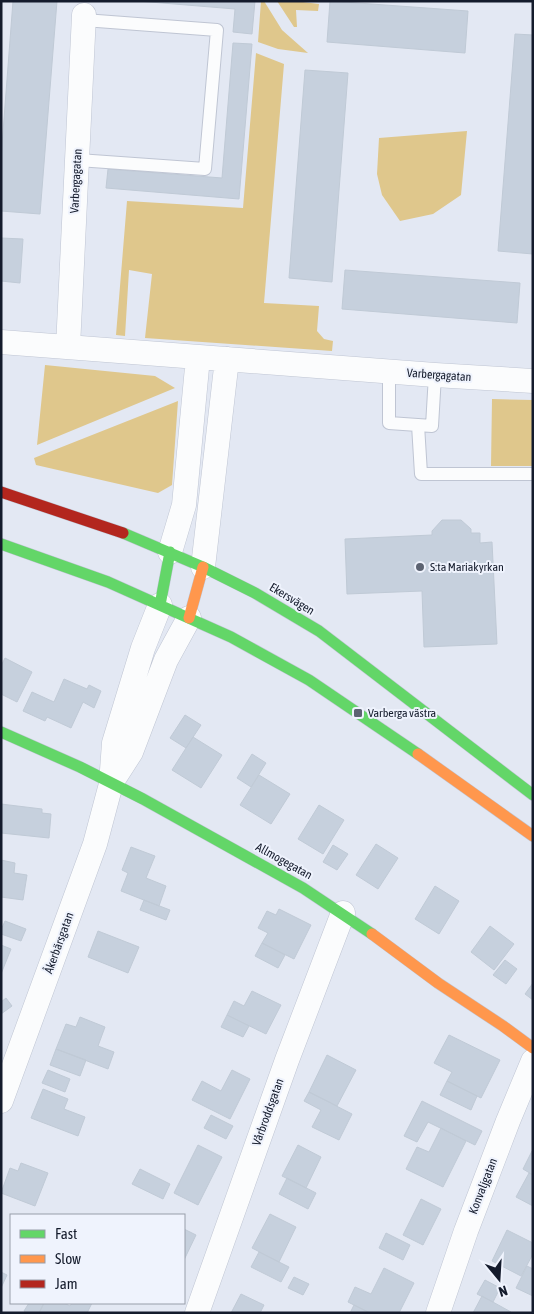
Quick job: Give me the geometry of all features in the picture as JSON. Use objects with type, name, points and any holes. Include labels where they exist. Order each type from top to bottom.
[{"type":"main road","name":"Ekersvägen","points":[[1,492],[124,534],[170,552],[203,566],[255,593],[319,631],[533,795]]},
{"type":"main road","points":[[1,544],[108,582],[231,637],[309,680],[533,836]]},
{"type":"main road","points":[[160,605],[170,552]]},
{"type":"main road","points":[[189,618],[203,566]]},
{"type":"main road","name":"Allmogegatan","points":[[1,732],[80,767],[143,799],[303,888],[370,932],[438,983],[533,1048]]},
{"type":"street","name":"Varbergagatan","points":[[68,347],[84,17]]},
{"type":"street","name":"Varbergagatan","points":[[1,342],[533,381]]},
{"type":"street","points":[[170,552],[184,505],[198,357]]},
{"type":"street","points":[[203,566],[226,359]]},
{"type":"street","name":"Åkerbärsgatan","points":[[1,1101],[95,844],[111,784],[114,743],[143,648],[160,605]]},
{"type":"street","name":"Åkerbärsgatan","points":[[111,784],[131,752],[166,660],[189,618]]},
{"type":"street","name":"Vårbroddsgatan","points":[[197,1313],[287,1060],[343,914]]},
{"type":"street","name":"Konvaljgatan","points":[[438,1313],[466,1231],[533,1061]]},
{"type":"lane","points":[[78,160],[205,169],[217,30],[84,17]]},
{"type":"lane","points":[[390,371],[389,422],[418,425],[432,426],[435,375]]},
{"type":"lane","points":[[418,425],[420,474],[533,474]]},
{"type":"shaded area","points":[[261,1],[264,1],[282,30],[308,53],[278,49],[258,42]]},
{"type":"shaded area","points":[[277,1],[319,4],[318,11],[296,10],[297,27],[294,27]]},
{"type":"shaded area","points":[[256,53],[284,64],[264,303],[319,306],[317,331],[324,339],[333,341],[332,351],[145,338],[152,274],[129,270],[125,336],[116,335],[127,201],[243,208]]},
{"type":"shaded area","points":[[467,131],[461,195],[433,214],[400,221],[382,195],[377,174],[379,138]]},
{"type":"shaded area","points":[[45,365],[155,376],[175,388],[37,445]]},
{"type":"shaded area","points":[[492,399],[533,400],[533,466],[491,466]]},
{"type":"shaded area","points":[[178,401],[172,485],[158,493],[36,465],[34,458]]},
{"type":"building","points":[[13,1],[57,1],[40,214],[1,211],[1,158]]},
{"type":"building","points":[[138,1],[255,1],[252,34],[233,32],[235,9]]},
{"type":"building","points":[[330,1],[468,11],[465,53],[327,42]]},
{"type":"building","points":[[515,34],[533,35],[533,254],[498,251]]},
{"type":"building","points":[[233,43],[252,44],[239,199],[106,188],[108,169],[222,178]]},
{"type":"building","points":[[305,70],[348,73],[332,282],[289,278]]},
{"type":"building","points":[[1,238],[23,239],[20,283],[1,281]]},
{"type":"building","points":[[345,270],[520,283],[517,323],[342,309]]},
{"type":"building","name":"S:ta Mariakyrkan","points":[[442,520],[461,520],[471,529],[471,533],[480,533],[480,543],[492,542],[497,644],[424,647],[422,591],[347,594],[345,539],[432,535],[432,531]]},
{"type":"building","points":[[5,658],[32,672],[17,702],[1,694],[1,666]]},
{"type":"building","points":[[64,679],[87,689],[89,685],[101,691],[94,708],[83,702],[71,728],[47,717],[45,721],[23,711],[32,692],[54,702]]},
{"type":"building","points":[[185,715],[201,725],[186,748],[170,738]]},
{"type":"building","points":[[193,737],[222,755],[201,788],[172,770]]},
{"type":"building","points":[[252,754],[266,763],[251,787],[237,778]]},
{"type":"building","points":[[259,775],[290,794],[271,824],[240,805]]},
{"type":"building","points":[[1,804],[42,809],[42,813],[51,814],[49,838],[1,833]]},
{"type":"building","points":[[319,805],[344,820],[323,854],[298,839]]},
{"type":"building","points":[[376,844],[398,858],[378,889],[356,875]]},
{"type":"building","points":[[333,845],[348,854],[337,870],[323,862]]},
{"type":"building","points":[[131,847],[155,856],[146,878],[166,886],[159,906],[121,891],[128,873],[122,870]]},
{"type":"building","points":[[1,860],[15,863],[14,873],[27,875],[23,900],[1,897]]},
{"type":"building","points":[[435,886],[459,901],[439,934],[415,919]]},
{"type":"building","points":[[144,900],[170,910],[166,920],[140,910]]},
{"type":"building","points":[[279,909],[311,925],[294,959],[262,943],[268,933],[258,928],[267,911],[276,915]]},
{"type":"building","points":[[5,921],[26,929],[21,941],[1,934]]},
{"type":"building","points":[[490,926],[514,944],[494,970],[471,952]]},
{"type":"building","points":[[98,931],[139,947],[128,973],[88,957]]},
{"type":"building","points":[[262,943],[285,955],[278,968],[255,956]]},
{"type":"building","points":[[1,945],[11,949],[1,974]]},
{"type":"building","points":[[505,960],[517,969],[506,984],[493,975]]},
{"type":"building","points":[[533,983],[533,1000],[525,994]]},
{"type":"building","points":[[252,991],[281,1005],[266,1034],[227,1015],[234,1001],[244,1006]]},
{"type":"building","points":[[6,998],[12,1006],[1,1014],[1,1002]]},
{"type":"building","points":[[227,1015],[249,1026],[243,1037],[221,1027]]},
{"type":"building","points":[[80,1017],[105,1027],[98,1046],[114,1052],[108,1069],[56,1049],[66,1024],[76,1027]]},
{"type":"building","points":[[449,1035],[500,1060],[481,1098],[447,1081],[452,1072],[434,1063]]},
{"type":"building","points":[[56,1049],[86,1060],[80,1076],[50,1065]]},
{"type":"building","points":[[327,1055],[356,1070],[337,1106],[309,1092]]},
{"type":"building","points":[[48,1070],[70,1079],[65,1092],[42,1083]]},
{"type":"building","points":[[232,1070],[250,1079],[230,1119],[192,1100],[202,1081],[221,1091]]},
{"type":"building","points":[[447,1081],[477,1096],[471,1110],[440,1095]]},
{"type":"building","points":[[43,1089],[68,1099],[64,1109],[85,1117],[78,1136],[31,1118]]},
{"type":"building","points":[[309,1092],[352,1114],[339,1140],[312,1127],[321,1110],[304,1101]]},
{"type":"building","points":[[422,1101],[482,1131],[475,1145],[428,1122],[417,1142],[404,1136]]},
{"type":"building","points":[[211,1115],[233,1126],[226,1139],[204,1128]]},
{"type":"building","points":[[441,1128],[466,1141],[443,1187],[406,1169],[417,1147],[429,1152]]},
{"type":"building","points":[[198,1145],[222,1157],[198,1205],[174,1193]]},
{"type":"building","points":[[298,1145],[321,1157],[306,1188],[282,1176]]},
{"type":"building","points":[[533,1151],[533,1175],[523,1169]]},
{"type":"building","points":[[21,1163],[48,1173],[35,1206],[1,1193],[10,1168],[18,1171]]},
{"type":"building","points":[[140,1169],[170,1184],[163,1199],[132,1184]]},
{"type":"building","points":[[529,1173],[533,1175],[533,1206],[516,1197]]},
{"type":"building","points":[[287,1178],[316,1193],[308,1209],[279,1194]]},
{"type":"building","points":[[421,1199],[441,1209],[423,1245],[403,1235]]},
{"type":"building","points":[[270,1214],[296,1227],[279,1262],[252,1248]]},
{"type":"building","points":[[185,1230],[196,1235],[185,1258]]},
{"type":"building","points":[[507,1230],[533,1243],[533,1254],[521,1276],[492,1261]]},
{"type":"building","points":[[386,1233],[410,1245],[403,1260],[379,1248]]},
{"type":"building","points":[[259,1252],[289,1267],[281,1282],[251,1267]]},
{"type":"building","points":[[527,1266],[533,1269],[533,1296],[516,1288]]},
{"type":"building","points":[[384,1268],[414,1283],[399,1313],[370,1313],[348,1302],[355,1287],[371,1294]]},
{"type":"building","points":[[1,1272],[7,1275],[1,1288]]},
{"type":"building","points":[[294,1277],[309,1284],[303,1295],[288,1288]]},
{"type":"building","points":[[485,1280],[500,1288],[493,1302],[477,1294]]},
{"type":"building","points":[[241,1294],[264,1305],[260,1313],[231,1313]]},
{"type":"building","points":[[482,1296],[511,1312],[511,1313],[473,1313]]},
{"type":"building","points":[[28,1304],[44,1304],[39,1313],[27,1313],[24,1311]]},
{"type":"building","points":[[44,1304],[66,1304],[70,1306],[71,1304],[92,1304],[87,1313],[39,1313]]},
{"type":"building","points":[[354,1305],[370,1313],[350,1313]]},
{"type":"traffic: fast","points":[[123,533],[203,567],[255,593],[319,631],[533,795]]},
{"type":"traffic: fast","points":[[1,544],[108,582],[231,637],[309,680],[418,754]]},
{"type":"traffic: fast","points":[[160,605],[170,552]]},
{"type":"traffic: fast","points":[[1,732],[80,767],[143,799],[303,888],[372,934]]},
{"type":"traffic: slow","points":[[189,618],[203,567]]},
{"type":"traffic: slow","points":[[418,754],[533,836]]},
{"type":"traffic: slow","points":[[372,934],[438,983],[533,1048]]},
{"type":"traffic: jam","points":[[1,492],[123,533]]},
{"type":"place","name":"S:ta Mariakyrkan","points":[[420,567]]},
{"type":"place","name":"Varberga västra","points":[[358,713]]}]
